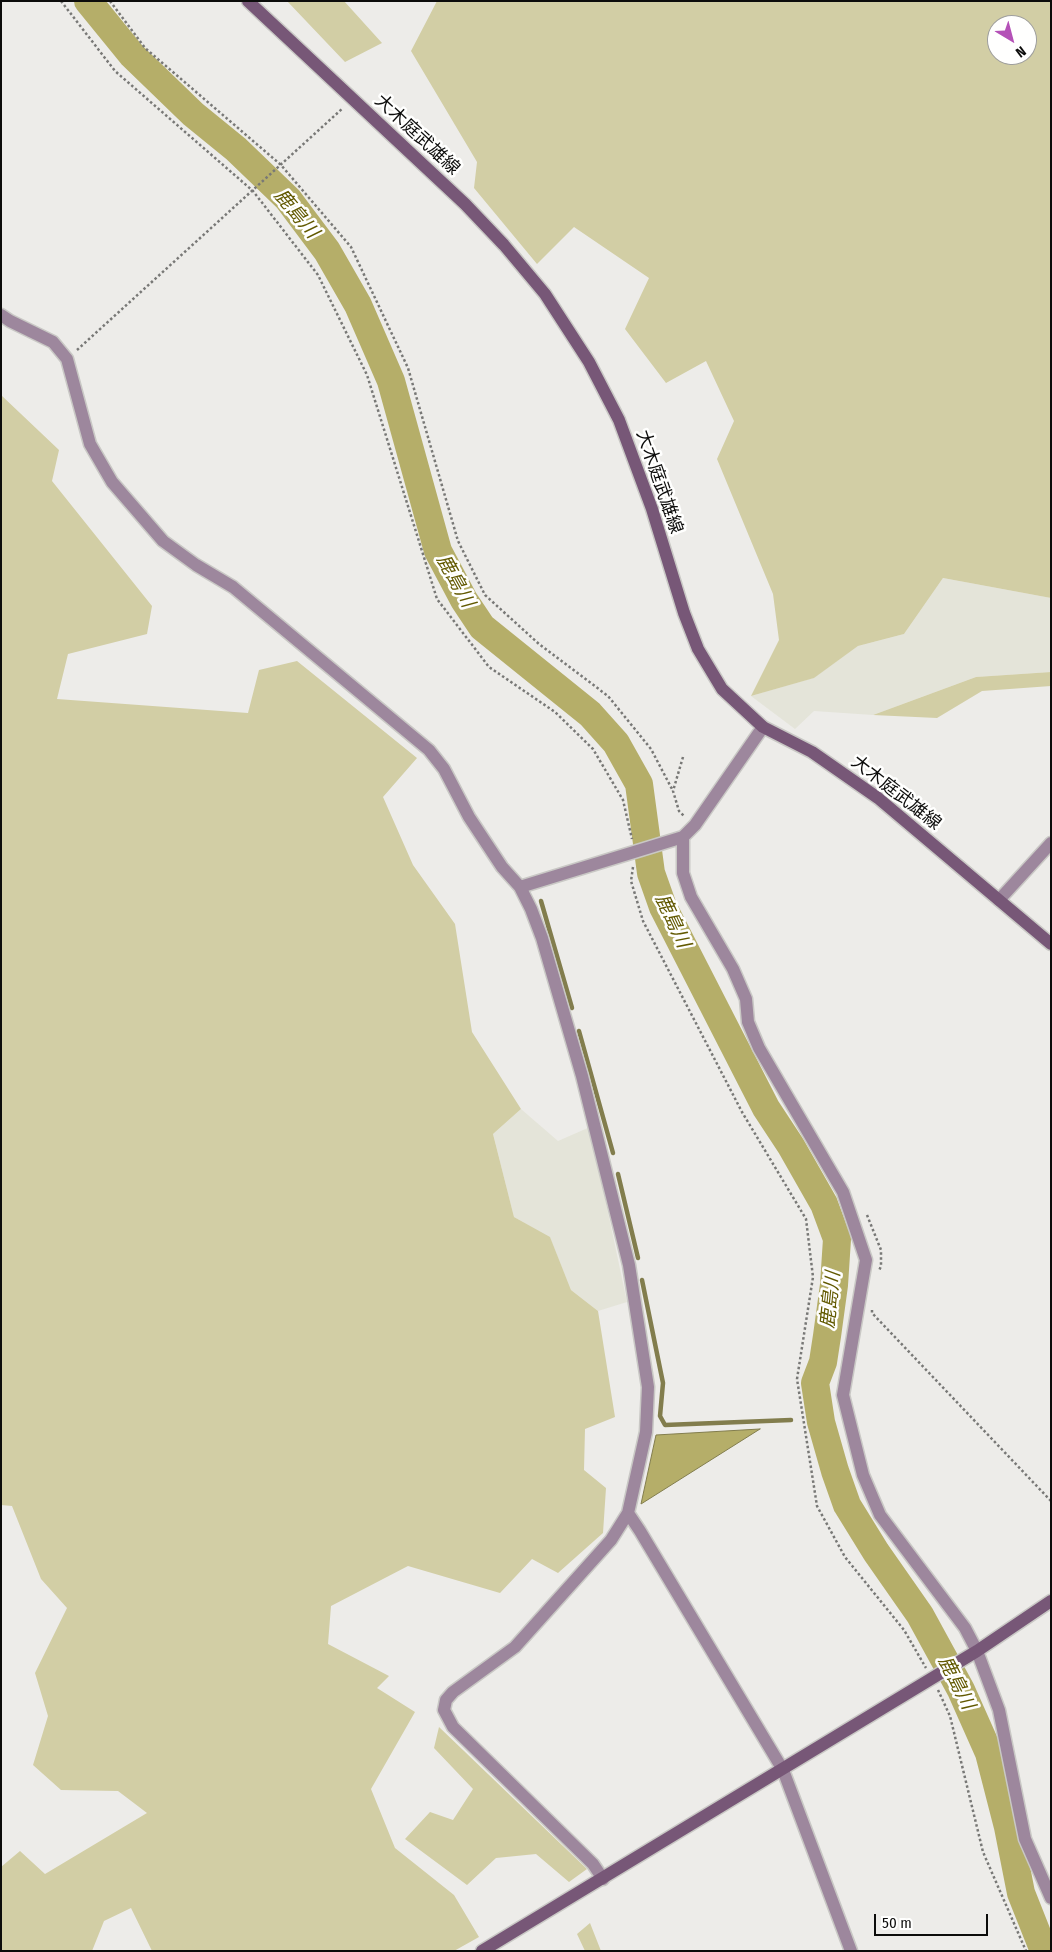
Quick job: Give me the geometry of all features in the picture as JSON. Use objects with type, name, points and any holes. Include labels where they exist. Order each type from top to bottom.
[{"type":"main road","name":"大木庭武雄線","points":[[248,1],[465,204],[504,245],[545,294],[589,362],[619,420],[652,509],[684,613],[698,649],[722,689],[763,727],[812,752],[878,798],[1051,944]]},
{"type":"main road","points":[[482,1951],[977,1652],[1051,1601]]},
{"type":"street","points":[[1,315],[54,342],[67,359],[90,444],[112,482],[163,541],[196,566],[233,587],[429,750],[444,769],[468,817],[502,867],[520,887],[531,909],[542,938],[582,1076],[628,1265],[648,1387],[646,1432],[628,1513],[611,1540],[514,1647],[453,1692],[446,1700],[444,1710],[453,1727],[592,1864],[602,1879]]},
{"type":"street","points":[[520,887],[680,839],[695,825],[763,727]]},
{"type":"street","points":[[680,839],[684,873],[691,897],[734,970],[746,999],[748,1022],[760,1048],[843,1192],[866,1260],[843,1395],[864,1475],[880,1515],[966,1628],[977,1652],[999,1710],[1026,1839],[1051,1898]]},
{"type":"street","points":[[999,900],[1051,843]]},
{"type":"street","points":[[628,1513],[783,1770],[851,1951]]},
{"type":"path","points":[[61,1],[115,71],[253,191],[318,275],[367,375],[437,599],[489,667],[555,712],[593,749],[622,800],[635,851],[631,881],[643,921],[742,1112],[806,1219],[814,1277],[796,1379],[817,1506],[845,1557],[904,1630],[933,1678],[950,1716],[983,1852],[1026,1951]]},
{"type":"path","points":[[110,1],[145,48],[281,165],[351,247],[408,368],[458,541],[486,595],[539,644],[608,696],[651,749],[673,791],[679,811],[695,825]]},
{"type":"path","points":[[67,359],[353,99]]},
{"type":"path","points":[[673,791],[683,757]]},
{"type":"path","points":[[864,1208],[881,1250],[881,1266],[878,1274]]},
{"type":"path","points":[[871,1305],[872,1313],[1051,1501]]},
{"type":"shaded area","points":[[287,1],[344,1],[382,43],[345,62]]},
{"type":"shaded area","points":[[437,1],[1051,1],[1051,598],[943,578],[904,634],[858,646],[814,678],[751,696],[779,640],[773,594],[717,459],[734,421],[706,361],[666,383],[625,329],[649,278],[574,227],[537,264],[474,188],[477,162],[411,51]]},
{"type":"shaded area","points":[[1,395],[59,450],[52,481],[152,606],[147,634],[68,654],[57,699],[248,713],[259,670],[297,661],[417,758],[383,797],[413,865],[455,924],[472,1032],[521,1109],[493,1134],[514,1217],[550,1237],[571,1290],[598,1311],[615,1417],[585,1429],[584,1470],[606,1488],[603,1533],[558,1573],[532,1559],[500,1593],[408,1566],[331,1606],[328,1644],[389,1676],[377,1688],[415,1712],[371,1789],[395,1848],[454,1895],[479,1937],[454,1951],[152,1951],[131,1908],[104,1921],[92,1951],[1,1951],[1,1867],[20,1851],[45,1874],[147,1813],[118,1791],[61,1790],[33,1765],[48,1716],[35,1673],[67,1608],[41,1579],[12,1506],[1,1505]]},
{"type":"shaded area","points":[[943,578],[1051,598],[1051,672],[976,677],[873,715],[814,711],[795,729],[751,696],[813,678],[858,646],[904,634]]},
{"type":"shaded area","points":[[1051,672],[1051,686],[982,691],[937,718],[873,715],[976,677]]},
{"type":"shaded area","points":[[521,1109],[558,1141],[590,1127],[627,1302],[598,1311],[571,1290],[550,1238],[514,1217],[493,1134]]},
{"type":"shaded area","points":[[760,1429],[641,1504],[656,1435]]},
{"type":"shaded area","points":[[439,1727],[587,1869],[569,1882],[536,1854],[496,1858],[467,1885],[405,1839],[430,1812],[453,1820],[473,1789],[434,1748]]},
{"type":"shaded area","points":[[590,1923],[601,1951],[585,1951],[577,1934]]},
{"type":"waterway","name":"鹿島川","points":[[88,1],[132,55],[193,114],[236,149],[288,199],[327,251],[358,305],[391,381],[438,551],[464,600],[482,627],[590,714],[616,743],[639,784],[651,873],[663,907],[766,1108],[791,1146],[824,1204],[837,1239],[834,1285],[827,1336],[823,1362],[815,1383],[821,1422],[835,1471],[847,1505],[876,1552],[920,1615],[961,1690],[989,1753],[1008,1827],[1021,1893],[1044,1951]]},
{"type":"waterway","points":[[541,901],[572,1008]]},
{"type":"waterway","points":[[579,1031],[613,1153]]},
{"type":"waterway","points":[[618,1174],[638,1258]]},
{"type":"waterway","points":[[642,1280],[663,1383],[660,1416],[665,1425],[791,1420]]},
{"type":"waterway","points":[[810,1420],[821,1422]]}]
